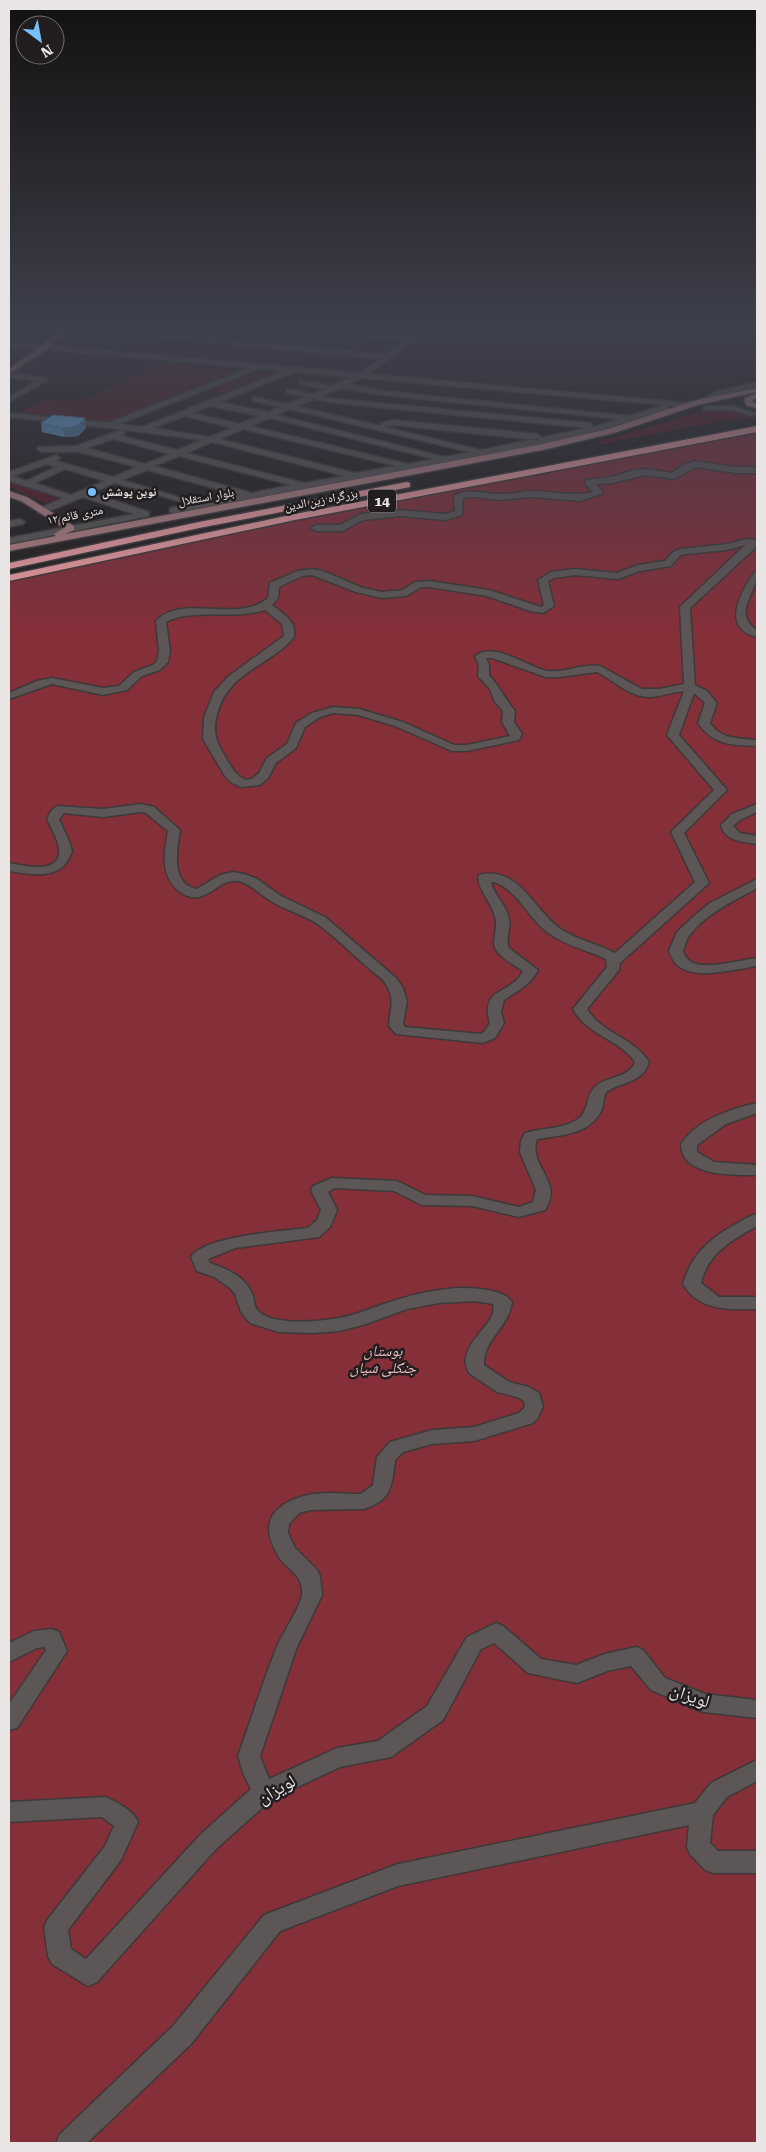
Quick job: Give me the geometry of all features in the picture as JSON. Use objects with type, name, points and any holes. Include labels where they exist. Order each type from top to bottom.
[{"type":"highway","points":[[496,468],[692,431]]},
{"type":"highway","name":"بزرگراه زین الدین","points":[[9,578],[295,517],[744,431]]},
{"type":"highway","name":"بزرگراه زین الدین","points":[[9,566],[199,525],[419,483]]},
{"type":"main road","name":"بلوار استقلال","points":[[9,548],[543,447],[609,431]]},
{"type":"main road","name":"بلوار استقلال","points":[[9,548],[548,449],[627,431]]},
{"type":"main road","points":[[9,494],[24,498],[40,511],[71,528],[67,532],[9,548]]},
{"type":"street","points":[[9,477],[125,431]]},
{"type":"street","points":[[160,431],[210,439],[358,476]]},
{"type":"street","points":[[40,511],[113,482],[230,431]]},
{"type":"street","points":[[260,431],[410,467]]},
{"type":"street","points":[[333,431],[448,460]]},
{"type":"street","points":[[392,431],[482,453]]},
{"type":"street","points":[[476,431],[554,439]]},
{"type":"street","points":[[173,510],[448,460],[584,431]]},
{"type":"street","points":[[478,441],[490,433]]},
{"type":"street","points":[[112,436],[305,486]]},
{"type":"street","points":[[41,449],[79,449],[254,495]]},
{"type":"street","points":[[89,462],[104,456]]},
{"type":"street","points":[[46,462],[200,505]]},
{"type":"street","points":[[316,528],[336,529],[347,526],[354,519],[361,517],[399,513],[435,516],[454,515],[459,513],[459,496],[468,494],[501,497],[531,494],[580,498],[598,492],[588,484],[589,482],[619,479],[640,473],[674,476],[686,467],[695,464],[735,470],[757,470]]},
{"type":"street","points":[[26,484],[63,467]]},
{"type":"street","points":[[9,477],[72,498]]},
{"type":"street","name":"۱۲ متری قائم","points":[[9,541],[146,514],[84,494]]},
{"type":"street","points":[[9,524],[20,522]]},
{"type":"street","points":[[9,696],[50,681],[62,681],[100,691],[121,689],[137,675],[160,666],[166,649],[161,634],[161,621],[164,618],[186,613],[250,610],[266,606],[274,596],[274,585],[300,573],[320,573],[360,590],[382,595],[406,593],[419,584],[429,584],[489,593],[534,609],[543,610],[549,606],[542,580],[551,575],[575,572],[618,576],[638,568],[668,564],[677,552],[727,548],[756,543]]},
{"type":"street","points":[[614,961],[702,883],[677,832],[722,790],[673,735],[690,688],[686,607],[756,543]]},
{"type":"street","points":[[757,576],[746,593],[741,605],[740,614],[742,622],[757,634]]},
{"type":"street","points":[[266,606],[289,625],[291,632],[289,637],[225,686],[214,705],[208,732],[209,739],[229,773],[236,780],[245,784],[256,782],[264,775],[271,761],[292,746],[300,725],[316,715],[333,710],[359,712],[399,724],[452,748],[466,748],[515,738],[516,734],[508,722],[509,711],[501,702],[495,688],[484,676],[484,665],[480,657],[483,654],[502,657],[541,673],[554,675],[594,668],[600,669],[633,689],[648,694],[676,687],[690,688],[705,695],[711,703],[704,723],[713,735],[720,739],[757,742]]},
{"type":"street","points":[[9,867],[41,871],[50,870],[61,862],[65,848],[53,819],[55,814],[61,810],[103,813],[134,808],[150,810],[174,830],[169,861],[174,877],[186,890],[194,894],[202,893],[223,876],[238,876],[254,883],[276,899],[319,919],[388,977],[397,989],[400,1000],[396,1026],[401,1031],[483,1039],[490,1035],[497,1024],[494,1018],[495,1003],[500,995],[529,977],[531,970],[503,950],[500,944],[504,928],[503,920],[499,907],[486,891],[484,878],[499,878],[513,885],[527,905],[549,928],[563,938],[613,957],[614,967],[580,1009],[581,1015],[599,1031],[638,1054],[643,1064],[640,1070],[631,1076],[604,1086],[598,1092],[593,1113],[581,1124],[562,1131],[530,1136],[527,1152],[528,1160],[544,1190],[539,1206],[519,1212],[472,1201],[422,1200],[397,1186],[332,1183],[319,1190],[329,1210],[324,1222],[313,1232],[233,1243],[209,1251],[199,1258],[203,1267],[217,1272],[239,1288],[244,1294],[247,1310],[253,1317],[267,1324],[277,1326],[317,1326],[348,1323],[421,1299],[445,1295],[471,1295],[496,1298],[502,1302],[502,1316],[479,1342],[474,1361],[475,1368],[503,1387],[523,1392],[533,1398],[535,1406],[532,1414],[526,1418],[474,1434],[432,1437],[397,1447],[386,1457],[382,1487],[374,1496],[364,1501],[310,1502],[292,1508],[279,1521],[278,1533],[286,1553],[310,1576],[312,1595],[287,1647],[249,1756],[254,1773],[264,1792]]},
{"type":"street","points":[[757,808],[736,817],[727,825],[728,830],[736,836],[757,840]]},
{"type":"street","points":[[757,883],[715,906],[699,919],[682,935],[676,951],[681,962],[692,968],[705,969],[757,962]]},
{"type":"street","points":[[757,1108],[725,1118],[698,1135],[689,1144],[689,1154],[696,1162],[708,1167],[757,1170]]},
{"type":"street","points":[[757,1219],[714,1245],[698,1263],[692,1284],[708,1300],[718,1303],[757,1303]]},
{"type":"street","name":"لویزان","points":[[9,1812],[105,1807],[127,1822],[113,1853],[56,1927],[60,1956],[88,1974],[208,1842],[264,1792],[337,1758],[383,1750],[435,1713],[474,1643],[496,1632],[535,1667],[577,1674],[605,1663],[636,1656],[658,1684],[704,1703],[757,1709]]},
{"type":"street","points":[[9,1653],[34,1640],[52,1638],[57,1651],[9,1721]]},
{"type":"street","points":[[757,1770],[719,1790],[702,1812],[698,1847],[713,1862],[757,1862]]},
{"type":"street","points":[[70,2143],[182,2035],[272,1923],[398,1875],[702,1812]]},
{"type":"shaded area","points":[[634,431],[667,431],[601,444],[598,442]]},
{"type":"shaded area","points":[[9,482],[64,498],[47,504],[9,487]]},
{"type":"green space","name":"بوستان جنگلی شیان","points":[[739,431],[757,431],[757,2143],[9,2143],[9,577],[291,517]]},
{"type":"place","name":"نوین پوشش","points":[[92,492]]}]
